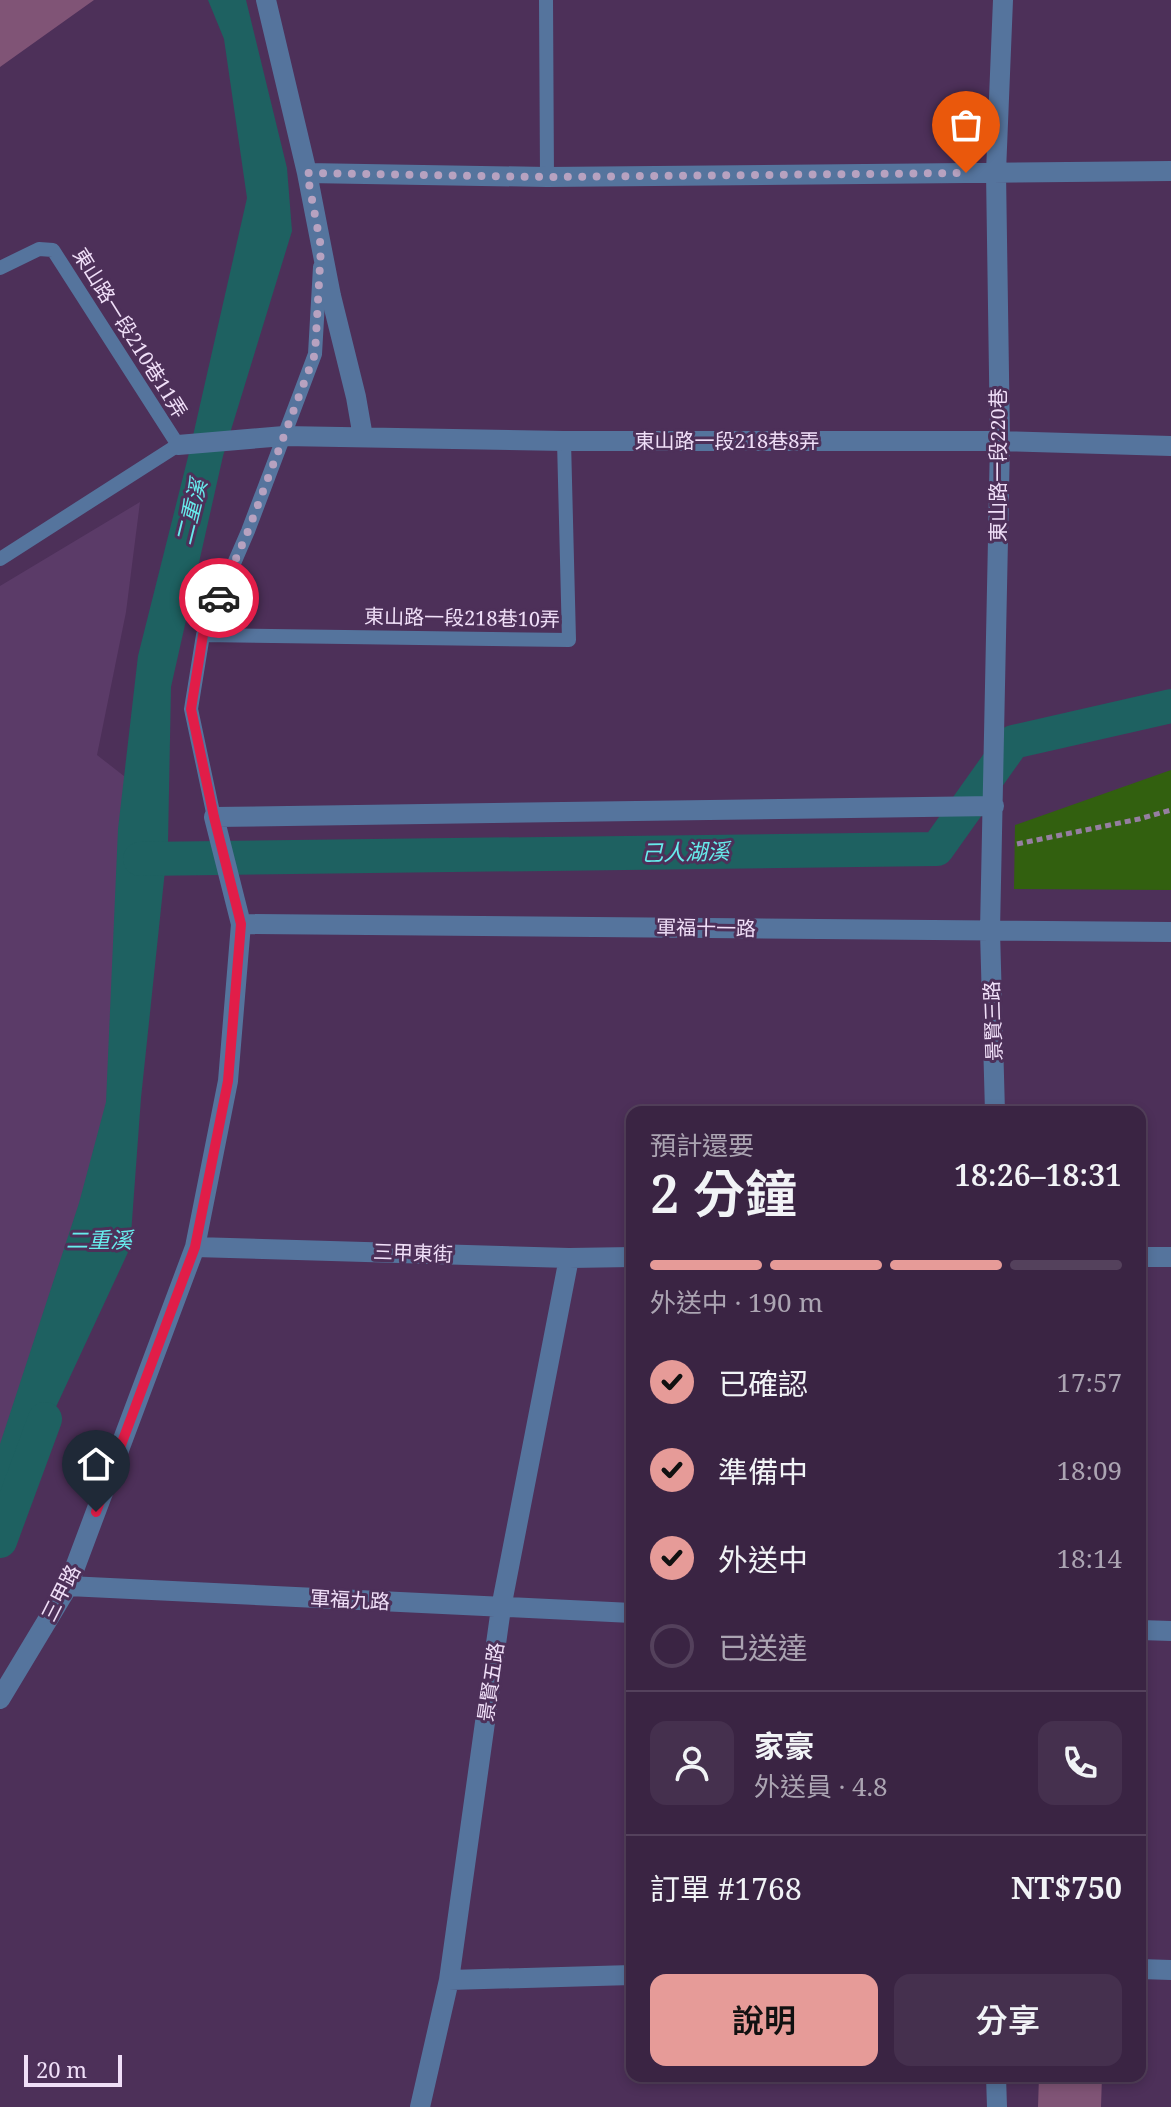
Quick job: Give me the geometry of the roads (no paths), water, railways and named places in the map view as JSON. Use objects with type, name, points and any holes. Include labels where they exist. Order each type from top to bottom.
[{"type":"street","points":[[266,0],[307,173],[363,437]]},
{"type":"street","name":"東山路一段220巷","points":[[990,931],[1000,441],[996,172],[1003,0]]},
{"type":"street","points":[[307,173],[547,177],[1171,171]]},
{"type":"street","name":"東山路一段218巷8弄","points":[[178,445],[284,436],[564,441],[1000,441],[1171,446]]},
{"type":"street","points":[[214,817],[994,806]]},
{"type":"street","name":"三甲路","points":[[0,1699],[68,1586],[195,1247],[228,1081],[241,924],[214,817]]},
{"type":"street","name":"軍福十一路","points":[[241,924],[1171,932]]},
{"type":"street","name":"景賢三路","points":[[990,931],[995,1106]]},
{"type":"street","name":"三甲東街","points":[[195,1247],[626,1257]]},
{"type":"street","points":[[1146,1257],[1171,1257]]},
{"type":"street","name":"景賢五路","points":[[420,2107],[449,1980],[501,1608],[569,1258]]},
{"type":"street","name":"軍福九路","points":[[68,1586],[626,1613]]},
{"type":"street","points":[[1146,1630],[1171,1631]]},
{"type":"street","points":[[1146,1969],[1171,1970]]},
{"type":"street","points":[[449,1980],[626,1975]]},
{"type":"street","points":[[996,2082],[997,2107]]},
{"type":"lane","points":[[546,0],[547,177]]},
{"type":"lane","points":[[214,817],[191,709],[203,635],[248,531],[315,354],[321,247]]},
{"type":"lane","name":"東山路一段210巷11弄","points":[[0,268],[39,249],[53,250],[178,445]]},
{"type":"lane","name":"東山路一段218巷10弄","points":[[203,635],[569,640],[564,441]]},
{"type":"lane","points":[[0,559],[178,445]]},
{"type":"water","name":"二重溪","points":[[208,0],[246,0],[287,168],[292,231],[223,456],[171,687],[168,842],[141,1098],[130,1248],[0,1520],[0,1444],[79,1203],[106,1102],[118,829],[138,656],[190,449],[247,198],[224,39]]},
{"type":"waterway","name":"己人湖溪","points":[[140,859],[937,849],[1013,742],[1171,706]]},
{"type":"waterway","name":"二重溪","points":[[0,1541],[45,1419]]}]
